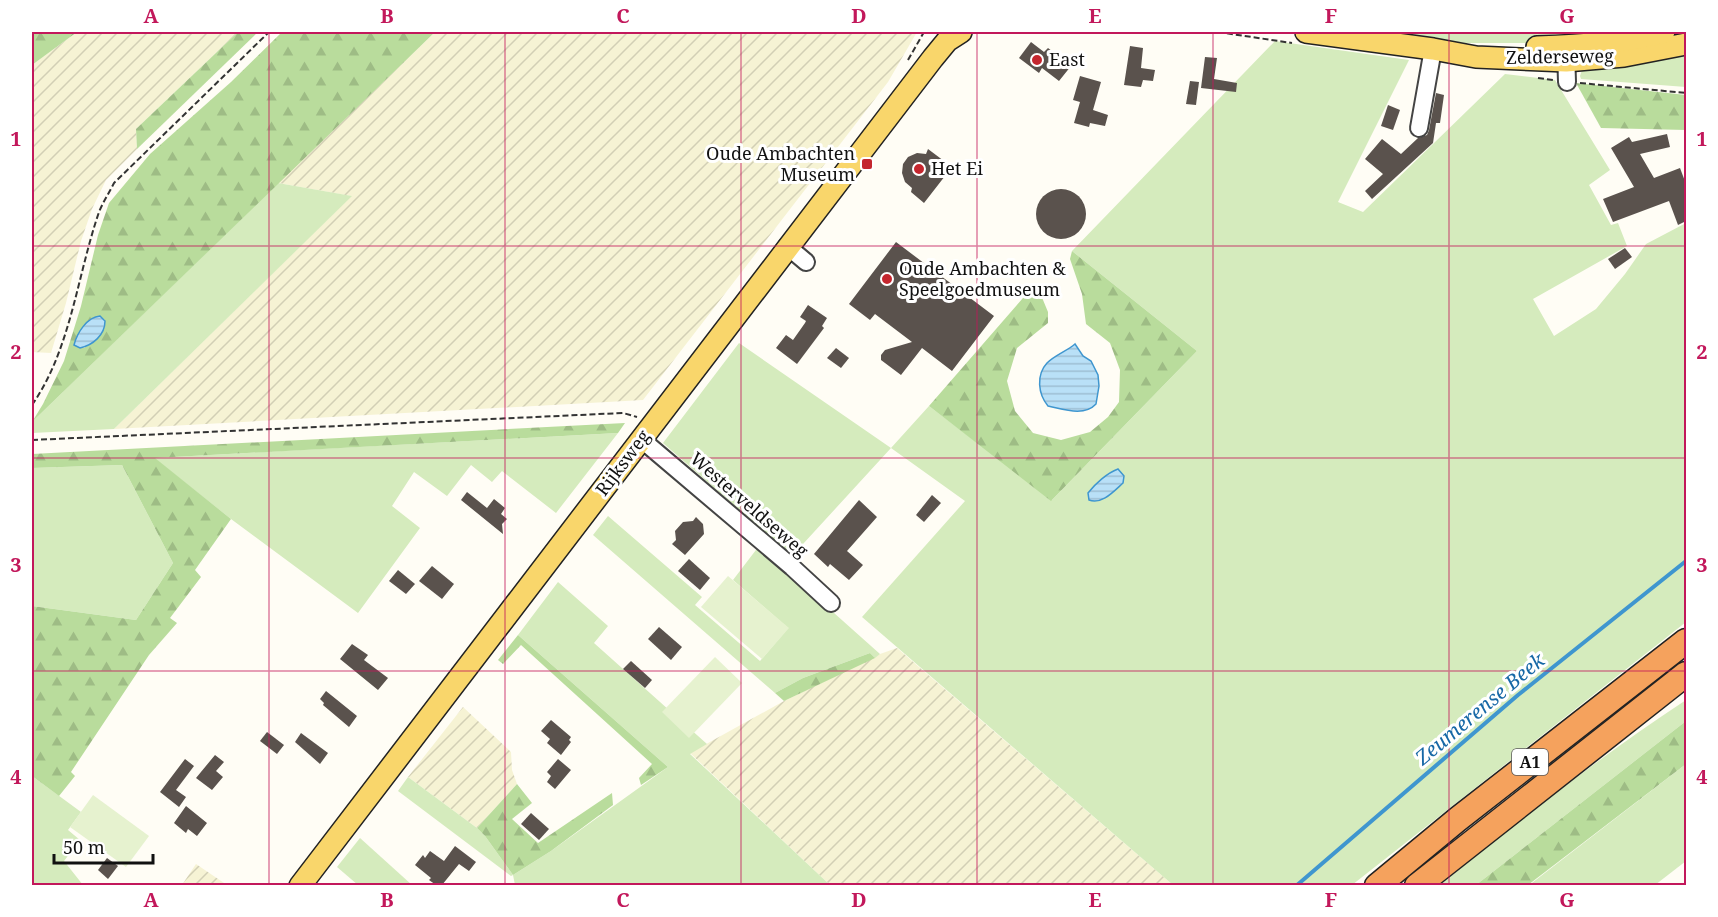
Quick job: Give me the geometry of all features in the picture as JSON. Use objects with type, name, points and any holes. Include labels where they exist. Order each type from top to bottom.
[{"type":"highway","name":"A1","points":[[1377,885],[1686,641]]},
{"type":"highway","name":"A1","points":[[1417,885],[1686,674]]},
{"type":"highway","name":"A1","points":[[1652,700],[1686,683]]},
{"type":"main road","name":"Zelderseweg","points":[[1306,32],[1433,49],[1624,56],[1686,44]]},
{"type":"main road","name":"Zelderseweg","points":[[1566,53],[1664,32]]},
{"type":"main road","name":"Rijksweg","points":[[300,885],[787,246],[953,35]]},
{"type":"street","points":[[1419,128],[1433,49]]},
{"type":"street","points":[[1566,53],[1567,82]]},
{"type":"street","points":[[787,246],[806,262]]},
{"type":"street","name":"Westerveldseweg","points":[[647,431],[831,603]]},
{"type":"path","points":[[32,405],[43,388],[62,342],[100,211],[114,183],[269,32]]},
{"type":"path","points":[[32,440],[623,413],[647,431]]},
{"type":"shaded area","points":[[77,32],[238,32],[136,129],[137,149],[106,180],[92,209],[81,241],[51,353],[32,352],[32,65]]},
{"type":"shaded area","points":[[435,32],[917,32],[888,82],[643,400],[114,429],[351,196],[278,183]]},
{"type":"shaded area","points":[[897,648],[1173,885],[830,885],[690,753],[784,701]]},
{"type":"shaded area","points":[[463,707],[511,752],[512,770],[517,784],[477,828],[408,777]]},
{"type":"shaded area","points":[[196,864],[227,885],[182,885]]},
{"type":"green space","points":[[32,32],[77,32],[32,65]]},
{"type":"green space","points":[[238,32],[258,32],[137,149],[136,129]]},
{"type":"green space","points":[[282,32],[435,32],[32,422],[64,361],[81,306],[98,235],[109,203],[150,154],[231,82]],"holes":[[[100,316],[105,320],[101,333],[84,348],[75,341],[84,326]]]},
{"type":"green space","points":[[1393,32],[1642,32],[1539,43],[1465,43]]},
{"type":"green space","points":[[1275,41],[1409,60],[1338,202],[1363,212],[1505,74],[1555,80],[1610,170],[1589,185],[1611,225],[1618,223],[1627,246],[1533,299],[1554,336],[1596,309],[1646,244],[1686,223],[1686,622],[1352,885],[1173,885],[862,617],[965,501],[891,448],[929,406],[1052,500],[1197,351],[1072,251]]},
{"type":"green space","points":[[1686,50],[1686,87],[1581,79],[1580,76],[1583,67]]},
{"type":"green space","points":[[1576,83],[1686,95],[1686,130],[1601,128]]},
{"type":"green space","points":[[278,183],[352,196],[114,429],[32,433],[32,422]]},
{"type":"green space","points":[[1072,251],[1197,351],[1051,501],[929,406],[1036,283],[1048,312],[1048,323],[1017,348],[1007,381],[1015,411],[1033,433],[1061,440],[1090,432],[1108,417],[1119,402],[1120,370],[1110,343],[1086,324],[1082,294],[1070,259]]},
{"type":"green space","points":[[739,343],[891,448],[792,556],[663,443]]},
{"type":"green space","points":[[625,423],[618,433],[155,458],[231,519],[195,570],[201,577],[170,618],[177,623],[149,655],[71,772],[75,776],[59,796],[32,776],[32,606],[136,620],[173,563],[122,465],[32,468],[32,454]]},
{"type":"green space","points":[[618,433],[556,513],[502,471],[492,482],[471,465],[447,496],[414,472],[392,506],[420,528],[358,613],[231,519],[154,458]]},
{"type":"green space","points":[[122,465],[173,563],[136,620],[32,606],[32,468]]},
{"type":"green space","points":[[608,516],[702,597],[695,605],[760,661],[788,628],[733,580],[759,546],[880,654],[875,658],[870,653],[803,678],[775,693],[593,535]]},
{"type":"green space","points":[[728,576],[789,628],[762,659],[701,607]]},
{"type":"green space","points":[[558,582],[608,626],[594,643],[707,744],[690,754],[830,885],[515,885],[513,875],[551,851],[668,767],[518,635]]},
{"type":"green space","points":[[518,635],[668,767],[641,785],[639,778],[652,764],[521,645],[503,664],[498,660]]},
{"type":"green space","points":[[870,653],[875,658],[784,701],[775,693],[803,678]]},
{"type":"green space","points":[[715,657],[742,683],[689,738],[662,712]]},
{"type":"green space","points":[[1686,700],[1686,721],[1476,885],[1440,885],[1561,789]]},
{"type":"green space","points":[[1686,721],[1686,764],[1528,885],[1476,885]]},
{"type":"green space","points":[[1686,764],[1686,861],[1655,885],[1528,886]]},
{"type":"green space","points":[[32,776],[81,812],[68,830],[80,840],[64,861],[83,885],[32,885]]},
{"type":"green space","points":[[408,777],[477,828],[513,875],[511,876],[398,791]]},
{"type":"green space","points":[[517,784],[532,803],[512,819],[538,843],[612,793],[613,805],[551,851],[513,875],[477,828]]},
{"type":"green space","points":[[93,795],[149,836],[126,867],[70,827]]},
{"type":"green space","points":[[360,838],[412,885],[358,885],[337,867]]},
{"type":"water","points":[[100,316],[105,321],[103,331],[97,339],[80,348],[74,345],[83,326],[91,319]]},
{"type":"water","points":[[1075,344],[1083,356],[1091,361],[1098,375],[1096,404],[1079,411],[1048,406],[1040,390],[1043,368],[1050,360]]},
{"type":"water","points":[[1118,469],[1124,476],[1123,483],[1099,501],[1089,500],[1088,493],[1094,486]]},
{"type":"building","points":[[1031,42],[1044,52],[1048,48],[1071,66],[1059,81],[1042,68],[1039,73],[1019,58]]},
{"type":"building","points":[[1130,46],[1143,48],[1141,68],[1155,70],[1153,81],[1143,80],[1141,87],[1124,85]]},
{"type":"building","points":[[1205,57],[1217,58],[1214,79],[1237,83],[1236,92],[1201,88]]},
{"type":"building","points":[[1080,76],[1101,82],[1093,110],[1108,115],[1105,126],[1090,123],[1089,127],[1074,123],[1080,102],[1073,100]]},
{"type":"building","points":[[1190,81],[1199,82],[1196,105],[1186,104]]},
{"type":"building","points":[[1436,93],[1444,95],[1440,123],[1436,123],[1433,143],[1372,199],[1365,191],[1383,174],[1365,159],[1382,139],[1401,154],[1418,138],[1427,135]]},
{"type":"building","points":[[1388,105],[1400,110],[1393,130],[1381,126]]},
{"type":"building","points":[[1667,134],[1670,147],[1640,154],[1654,178],[1680,168],[1686,184],[1686,221],[1678,225],[1669,201],[1613,222],[1603,199],[1634,187],[1611,148],[1629,137],[1632,142]]},
{"type":"building","points":[[928,149],[952,167],[924,203],[911,192],[912,188],[905,182],[902,173],[903,164],[908,157],[917,153],[926,154]]},
{"type":"building","points":[[1056,189],[1066,189],[1079,196],[1086,209],[1086,219],[1079,232],[1066,239],[1056,239],[1047,235],[1040,228],[1036,219],[1036,209],[1040,200],[1047,193]]},
{"type":"building","points":[[896,242],[994,316],[952,371],[922,348],[901,375],[881,360],[881,355],[885,350],[912,342],[875,314],[870,320],[849,304]]},
{"type":"building","points":[[1625,248],[1632,257],[1615,269],[1608,259]]},
{"type":"building","points":[[808,305],[827,318],[822,326],[824,328],[797,364],[776,348],[786,335],[793,340],[806,321],[800,317]]},
{"type":"building","points":[[836,348],[849,358],[841,368],[827,358]]},
{"type":"building","points":[[467,492],[487,508],[494,499],[505,508],[501,514],[507,519],[502,524],[503,534],[461,500]]},
{"type":"building","points":[[932,495],[941,503],[924,522],[916,515]]},
{"type":"building","points":[[859,500],[877,517],[847,551],[863,565],[849,580],[830,564],[828,567],[814,554]]},
{"type":"building","points":[[696,517],[703,524],[704,534],[685,555],[672,544],[676,540],[675,531],[683,522],[693,521]]},
{"type":"building","points":[[689,559],[710,578],[700,590],[678,571]]},
{"type":"building","points":[[432,566],[454,584],[442,599],[419,581]]},
{"type":"building","points":[[398,570],[415,584],[406,594],[389,581]]},
{"type":"building","points":[[659,627],[682,647],[671,660],[648,639]]},
{"type":"building","points":[[352,644],[368,655],[364,660],[388,678],[378,690],[340,659]]},
{"type":"building","points":[[631,661],[652,680],[645,688],[623,669]]},
{"type":"building","points":[[326,691],[357,716],[349,727],[323,705],[320,699]]},
{"type":"building","points":[[551,720],[571,737],[569,740],[571,742],[561,755],[547,743],[550,739],[541,731]]},
{"type":"building","points":[[267,732],[284,745],[277,754],[260,741]]},
{"type":"building","points":[[301,733],[328,753],[320,764],[295,742]]},
{"type":"building","points":[[215,755],[224,762],[216,771],[223,777],[212,790],[196,778]]},
{"type":"building","points":[[185,759],[194,766],[176,790],[186,797],[179,807],[160,792]]},
{"type":"building","points":[[558,759],[571,770],[555,789],[547,782],[551,776],[547,772]]},
{"type":"building","points":[[186,806],[207,823],[197,836],[188,829],[186,833],[174,823]]},
{"type":"building","points":[[531,813],[549,829],[539,840],[521,824]]},
{"type":"building","points":[[455,846],[476,862],[469,871],[459,864],[442,885],[436,885],[429,880],[431,878],[415,865],[423,855],[425,858],[430,851],[444,861]]},
{"type":"building","points":[[107,858],[118,866],[108,879],[98,870]]},
{"type":"waterway","name":"Zeumerense Beek","points":[[1296,886],[1518,695],[1686,561]]},
{"type":"place","name":"East","points":[[1037,60]]},
{"type":"place","name":"Oude Ambachten Museum","points":[[867,164]]},
{"type":"place","name":"Het Ei","points":[[919,169]]},
{"type":"place","name":"Oude Ambachten & Speelgoedmuseum","points":[[887,279]]}]
